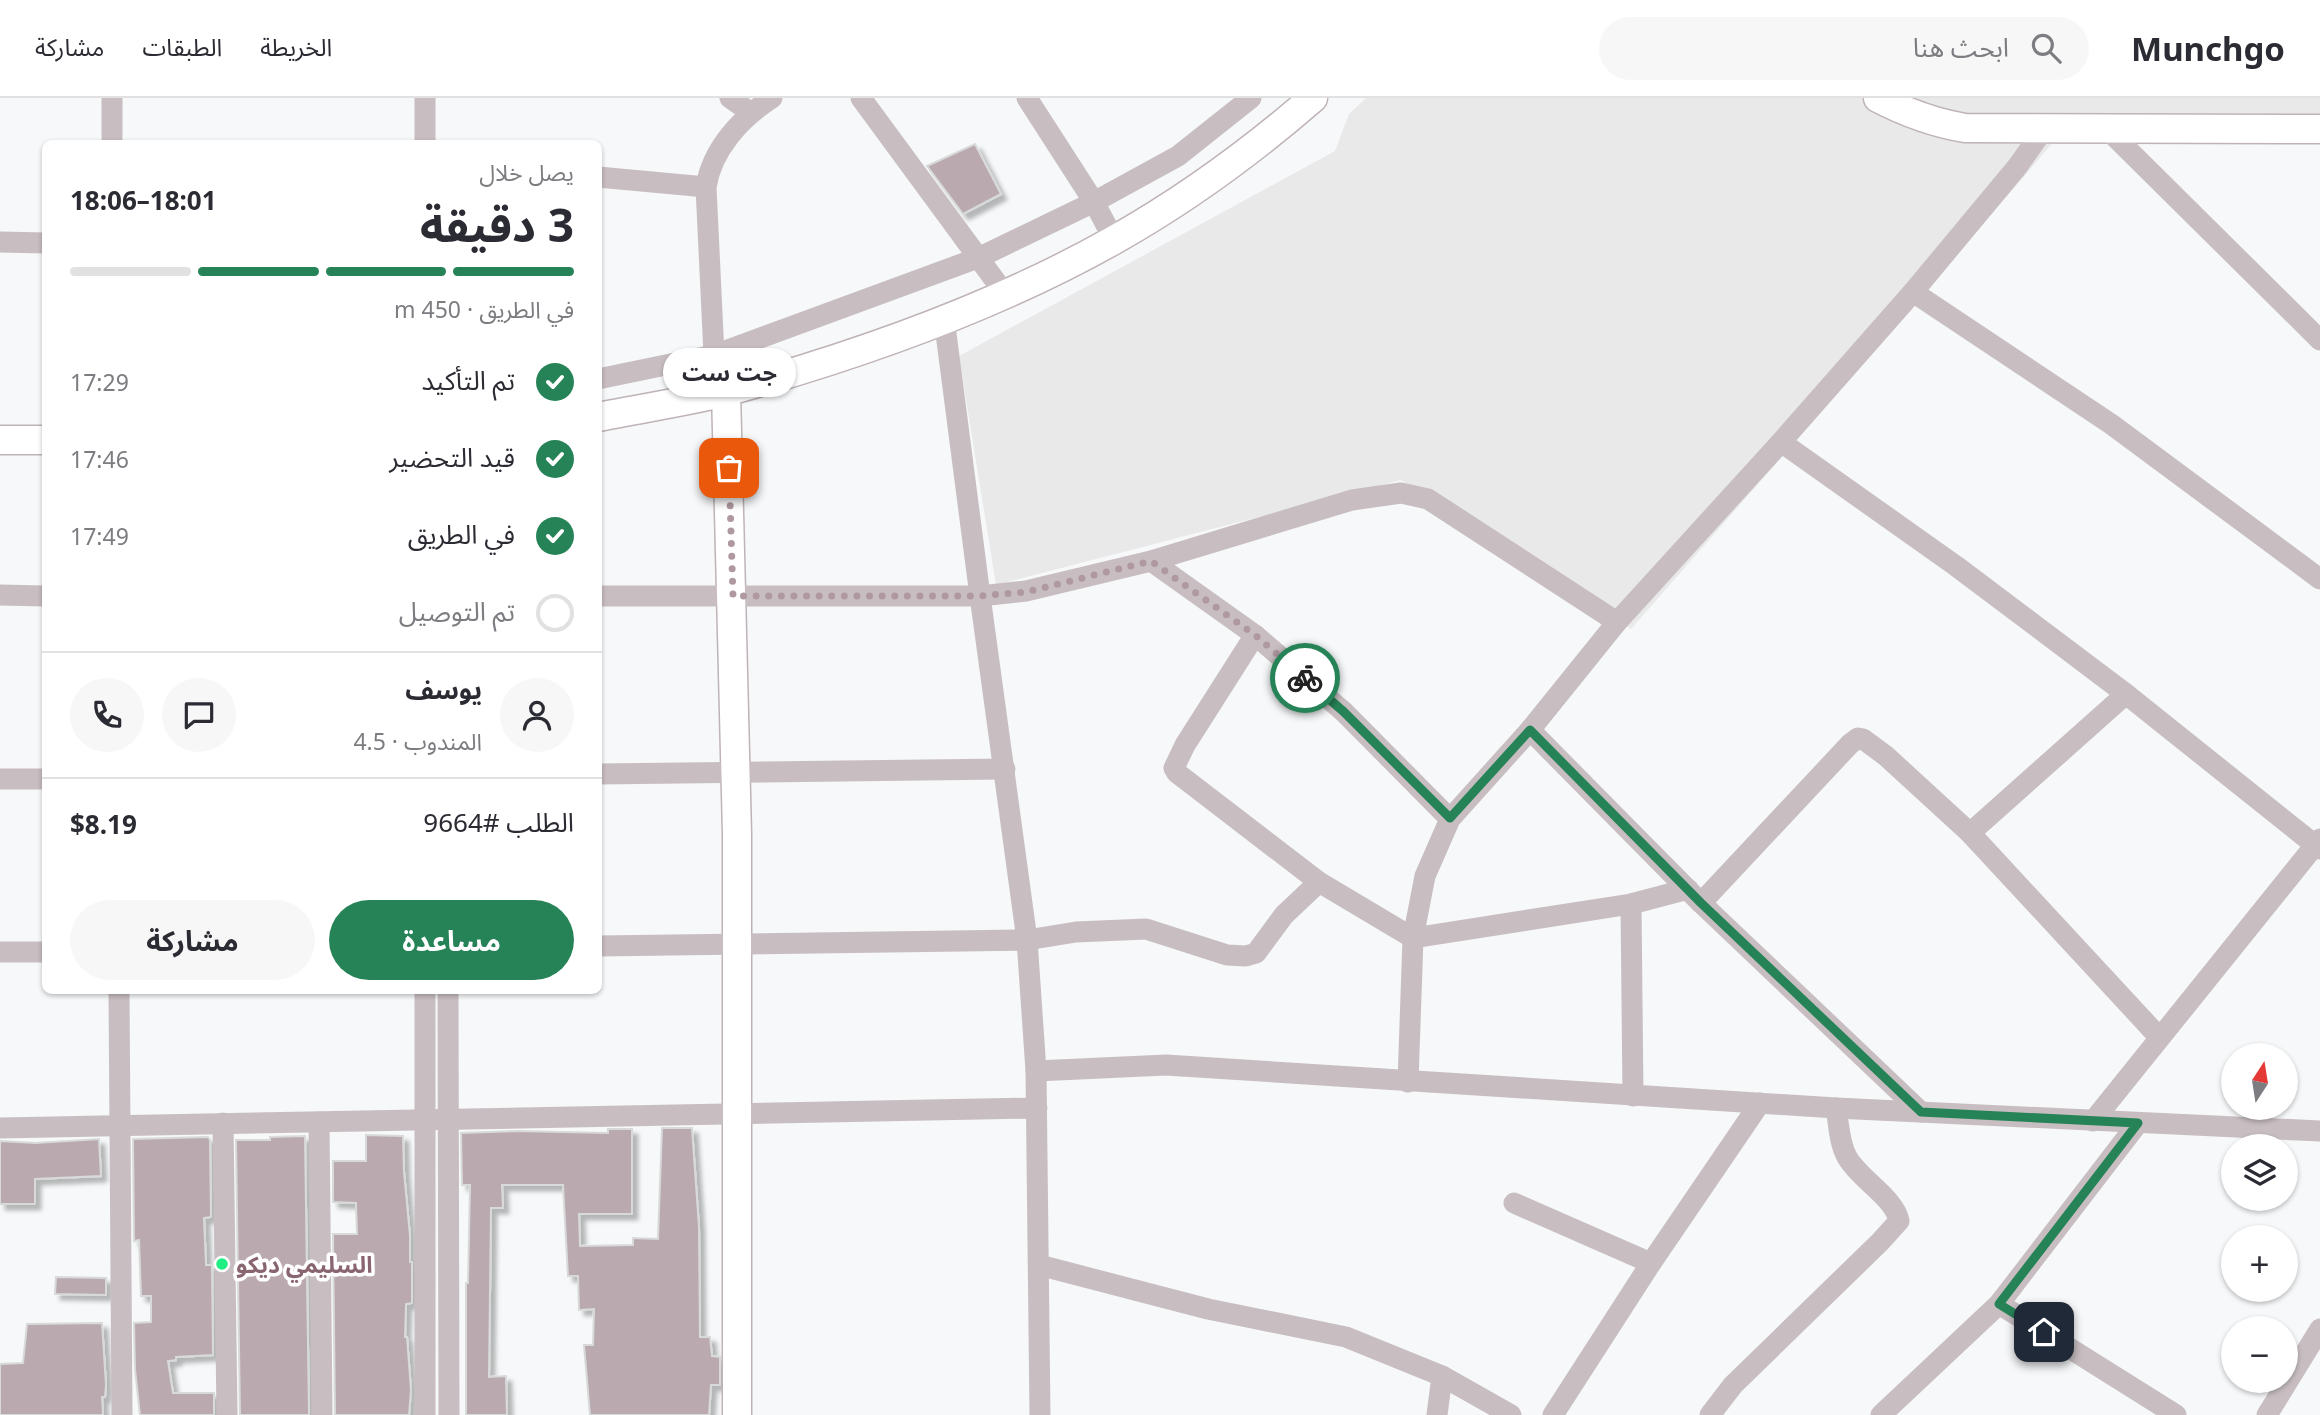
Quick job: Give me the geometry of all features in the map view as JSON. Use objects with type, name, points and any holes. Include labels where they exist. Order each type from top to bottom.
[{"type":"main road","points":[[602,416],[726,391],[841,357],[1005,295],[1114,240],[1198,187],[1313,98]]},
{"type":"main road","points":[[1878,98],[1945,124],[1965,128],[2320,129]]},
{"type":"main road","points":[[726,391],[737,834],[737,1415]]},
{"type":"main road","points":[[0,440],[42,440]]},
{"type":"street","points":[[111,98],[112,140]]},
{"type":"street","points":[[425,98],[425,140]]},
{"type":"street","points":[[730,98],[750,112]]},
{"type":"street","points":[[726,391],[714,355],[706,187],[713,161],[750,112],[772,98]]},
{"type":"street","points":[[861,98],[1005,295]]},
{"type":"street","points":[[1027,98],[1094,202],[1114,240]]},
{"type":"street","points":[[602,378],[714,355],[978,258],[1094,202],[1178,156],[1251,98]]},
{"type":"street","points":[[2106,128],[2320,340]]},
{"type":"street","points":[[1408,1082],[1413,938],[1425,876],[1450,818],[1530,730],[1618,622],[1782,442],[1913,292],[2017,167],[2044,129]]},
{"type":"street","points":[[602,177],[706,187]]},
{"type":"street","points":[[0,242],[42,243]]},
{"type":"street","points":[[1913,292],[2111,424],[2320,579]]},
{"type":"street","points":[[944,318],[1027,940],[1036,1070],[1040,1415]]},
{"type":"street","points":[[1782,442],[1956,566],[2318,844],[2093,1121]]},
{"type":"street","points":[[602,596],[979,596],[1026,592],[1151,561],[1352,500],[1401,494],[1428,499],[1618,622]]},
{"type":"street","points":[[1151,561],[1255,635],[1344,712],[1450,818]]},
{"type":"street","points":[[0,596],[42,596]]},
{"type":"street","points":[[1255,635],[1185,745],[1174,768],[1183,778],[1319,882],[1413,938],[1694,896],[1858,738],[1874,747],[1970,833],[2159,1037]]},
{"type":"street","points":[[1970,833],[2126,694]]},
{"type":"street","points":[[1530,730],[1694,896],[1921,1112]]},
{"type":"street","points":[[602,774],[1005,769]]},
{"type":"street","points":[[0,779],[42,779]]},
{"type":"street","points":[[602,946],[1027,940],[1076,932],[1146,929],[1227,955],[1246,956],[1256,953],[1284,915],[1319,882]]},
{"type":"street","points":[[1632,904],[1633,1096]]},
{"type":"street","points":[[0,952],[42,952]]},
{"type":"street","points":[[119,994],[122,1415]]},
{"type":"street","points":[[425,994],[425,1415]]},
{"type":"street","points":[[448,994],[449,1415]]},
{"type":"street","points":[[1036,1070],[1166,1065],[1836,1108],[2320,1131]]},
{"type":"street","points":[[1553,1415],[1651,1263],[1760,1103]]},
{"type":"street","points":[[0,1128],[1037,1108]]},
{"type":"street","points":[[1710,1415],[1733,1385],[1899,1221],[1897,1210],[1865,1180],[1847,1157],[1841,1141],[1836,1108]]},
{"type":"street","points":[[319,1122],[322,1415]]},
{"type":"street","points":[[1881,1415],[1999,1304],[2138,1123]]},
{"type":"street","points":[[223,1124],[228,1415]]},
{"type":"street","points":[[1514,1203],[1651,1263]]},
{"type":"street","points":[[1039,1265],[1208,1309],[1346,1337],[1442,1376],[1511,1415]]},
{"type":"street","points":[[1999,1304],[2151,1408],[2176,1415]]},
{"type":"street","points":[[2267,1415],[2320,1329]]},
{"type":"street","points":[[1437,1415],[1442,1376]]},
{"type":"shaded area","points":[[1366,98],[2320,98],[2320,132],[2073,119],[1631,629],[1401,480],[996,585],[959,356],[1335,151],[1349,114]]},
{"type":"building","points":[[975,144],[1001,194],[963,214],[927,166]]},
{"type":"building","points":[[662,1128],[692,1128],[699,1227],[700,1337],[710,1337],[712,1356],[720,1357],[720,1385],[711,1385],[709,1415],[590,1415],[584,1345],[593,1345],[594,1309],[579,1310],[578,1276],[568,1276],[563,1185],[502,1185],[503,1208],[491,1208],[489,1377],[506,1376],[507,1415],[466,1415],[466,1283],[470,1185],[462,1185],[461,1133],[608,1133],[608,1129],[632,1129],[632,1214],[579,1214],[580,1246],[633,1245],[633,1238],[658,1239]]},
{"type":"building","points":[[366,1135],[403,1136],[412,1262],[412,1303],[406,1304],[405,1337],[411,1390],[409,1415],[335,1415],[333,1234],[357,1234],[356,1203],[333,1202],[333,1161],[366,1161]]},
{"type":"building","points":[[305,1136],[309,1415],[240,1415],[236,1140]]},
{"type":"building","points":[[208,1137],[211,1217],[204,1218],[206,1265],[212,1265],[213,1355],[176,1357],[176,1360],[168,1361],[173,1393],[214,1393],[214,1415],[140,1415],[134,1323],[151,1322],[151,1296],[141,1296],[139,1240],[134,1241],[133,1139]]},
{"type":"building","points":[[99,1139],[101,1176],[35,1179],[35,1204],[0,1204],[0,1141],[36,1143]]},
{"type":"building","points":[[56,1277],[106,1278],[106,1295],[55,1294]]},
{"type":"building","points":[[102,1323],[106,1385],[105,1397],[102,1397],[103,1415],[0,1415],[0,1364],[23,1363],[27,1324]]},
{"type":"way so far","points":[[729,468],[733,596],[979,596],[1026,592],[1151,561],[1255,635],[1305,678]]},
{"type":"place","name":"جت ست","points":[[729,468]]},
{"type":"place","name":"السليمي ديكو","points":[[222,1264]]},
{"type":"route","points":[[1305,678],[1344,712],[1450,818],[1530,730],[1701,903],[1921,1112],[2138,1123],[1999,1304],[2044,1332]]}]
